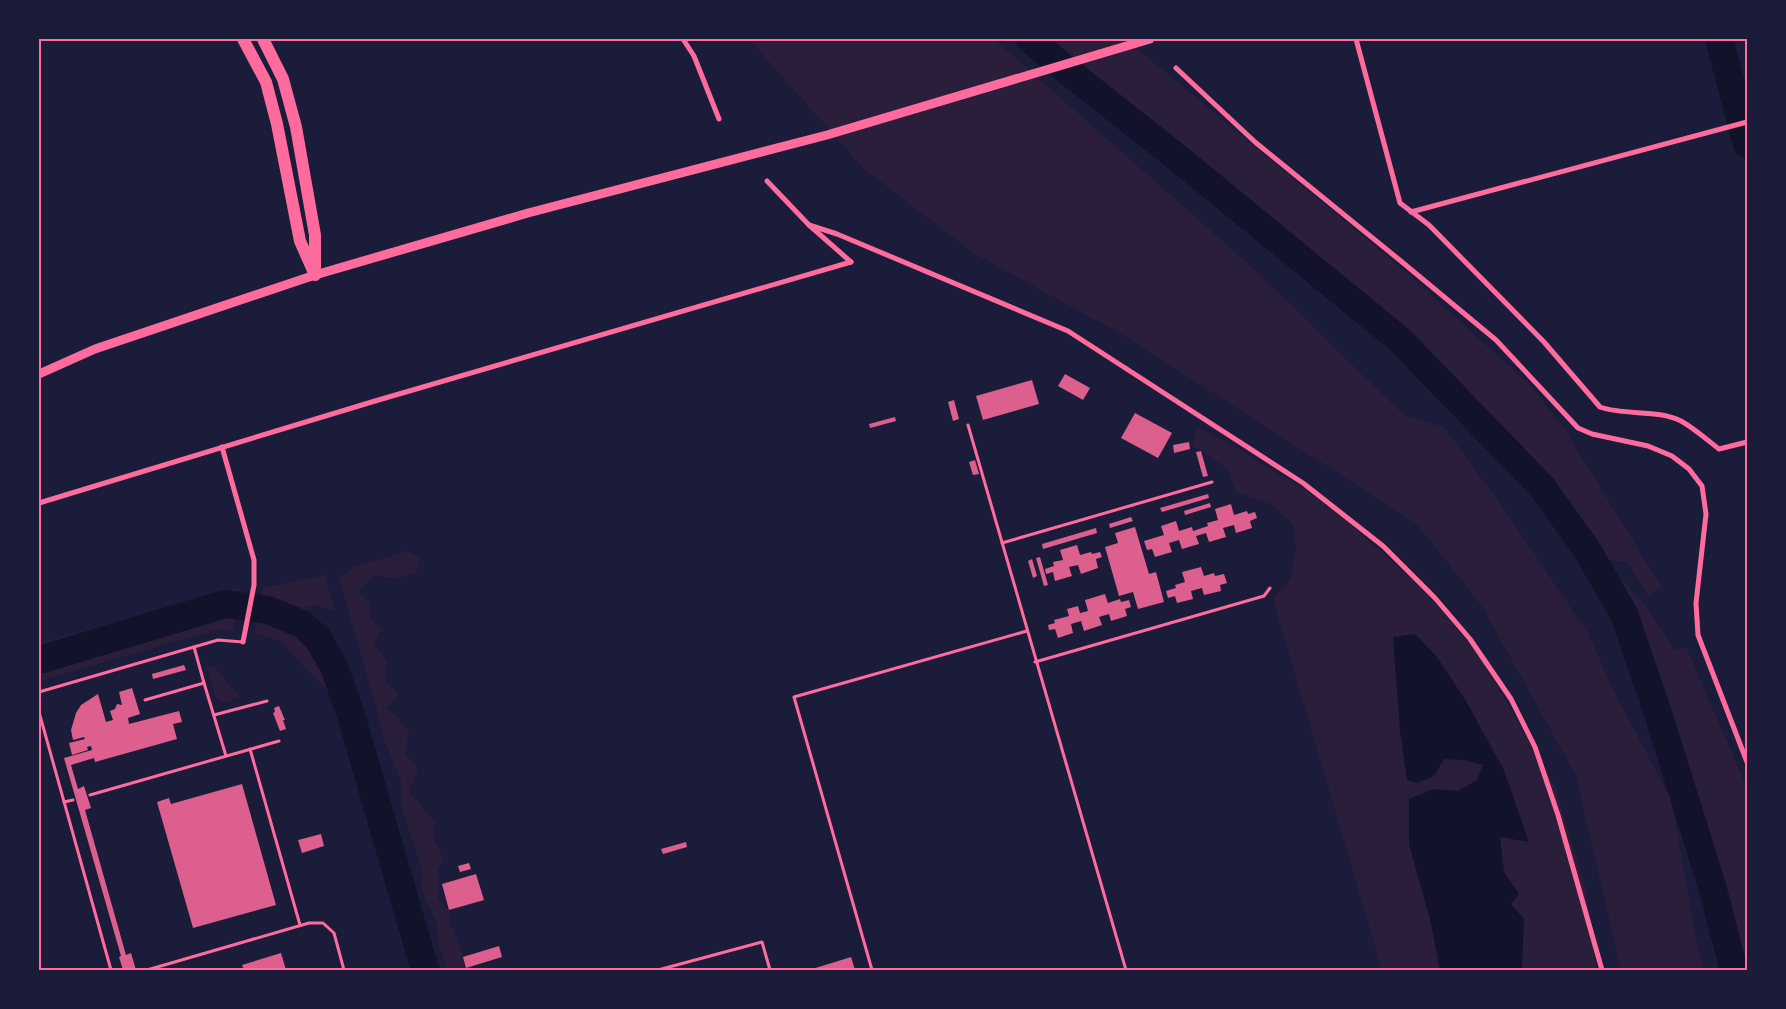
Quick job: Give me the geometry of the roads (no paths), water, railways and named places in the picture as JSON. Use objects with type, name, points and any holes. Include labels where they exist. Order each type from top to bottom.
[{"type":"highway","points":[[242,39],[266,82],[277,124],[300,242],[315,275]]},
{"type":"highway","points":[[263,39],[283,78],[296,127],[315,235],[315,275]]},
{"type":"street","points":[[683,39],[694,56],[719,119]]},
{"type":"street","points":[[1356,39],[1400,203],[1430,225],[1544,342],[1600,406],[1611,411],[1665,416],[1681,420],[1719,448],[1747,442]]},
{"type":"street","points":[[39,374],[95,349],[315,275],[528,212],[827,135],[1146,40]]},
{"type":"street","points":[[1176,68],[1255,142],[1496,340],[1578,428],[1592,434],[1648,446],[1672,456],[1689,469],[1702,486],[1706,514],[1696,602],[1698,636],[1747,762]]},
{"type":"street","points":[[1411,212],[1747,122]]},
{"type":"street","points":[[39,503],[222,447],[851,262],[809,225],[767,181]]},
{"type":"street","points":[[809,225],[837,234],[1068,331],[1303,483],[1383,546],[1435,598],[1470,639],[1511,699],[1535,747],[1558,814],[1602,970]]},
{"type":"street","points":[[222,447],[254,560],[254,585],[243,642]]},
{"type":"lane","points":[[968,425],[1126,970]]},
{"type":"lane","points":[[1002,543],[1212,482]]},
{"type":"lane","points":[[1036,662],[1264,596],[1270,588]]},
{"type":"lane","points":[[872,970],[794,697],[1027,631]]},
{"type":"lane","points":[[39,692],[218,640],[243,642]]},
{"type":"lane","points":[[194,646],[226,756]]},
{"type":"lane","points":[[145,700],[204,683]]},
{"type":"lane","points":[[214,715],[267,701]]},
{"type":"lane","points":[[39,712],[41,728],[112,970]]},
{"type":"lane","points":[[90,794],[280,741]]},
{"type":"lane","points":[[250,749],[300,926]]},
{"type":"lane","points":[[64,802],[74,800]]},
{"type":"lane","points":[[147,970],[308,923],[323,923],[334,933],[344,970]]},
{"type":"lane","points":[[658,970],[762,942],[770,970]]},
{"type":"waterway","points":[[1030,39],[1400,340],[1542,487],[1586,548],[1624,614],[1658,713],[1712,886],[1734,970]]},
{"type":"waterway","points":[[1719,39],[1747,144]]},
{"type":"waterway","points":[[39,660],[225,604],[268,610],[302,624],[319,640],[334,667],[350,712],[425,970]]}]
